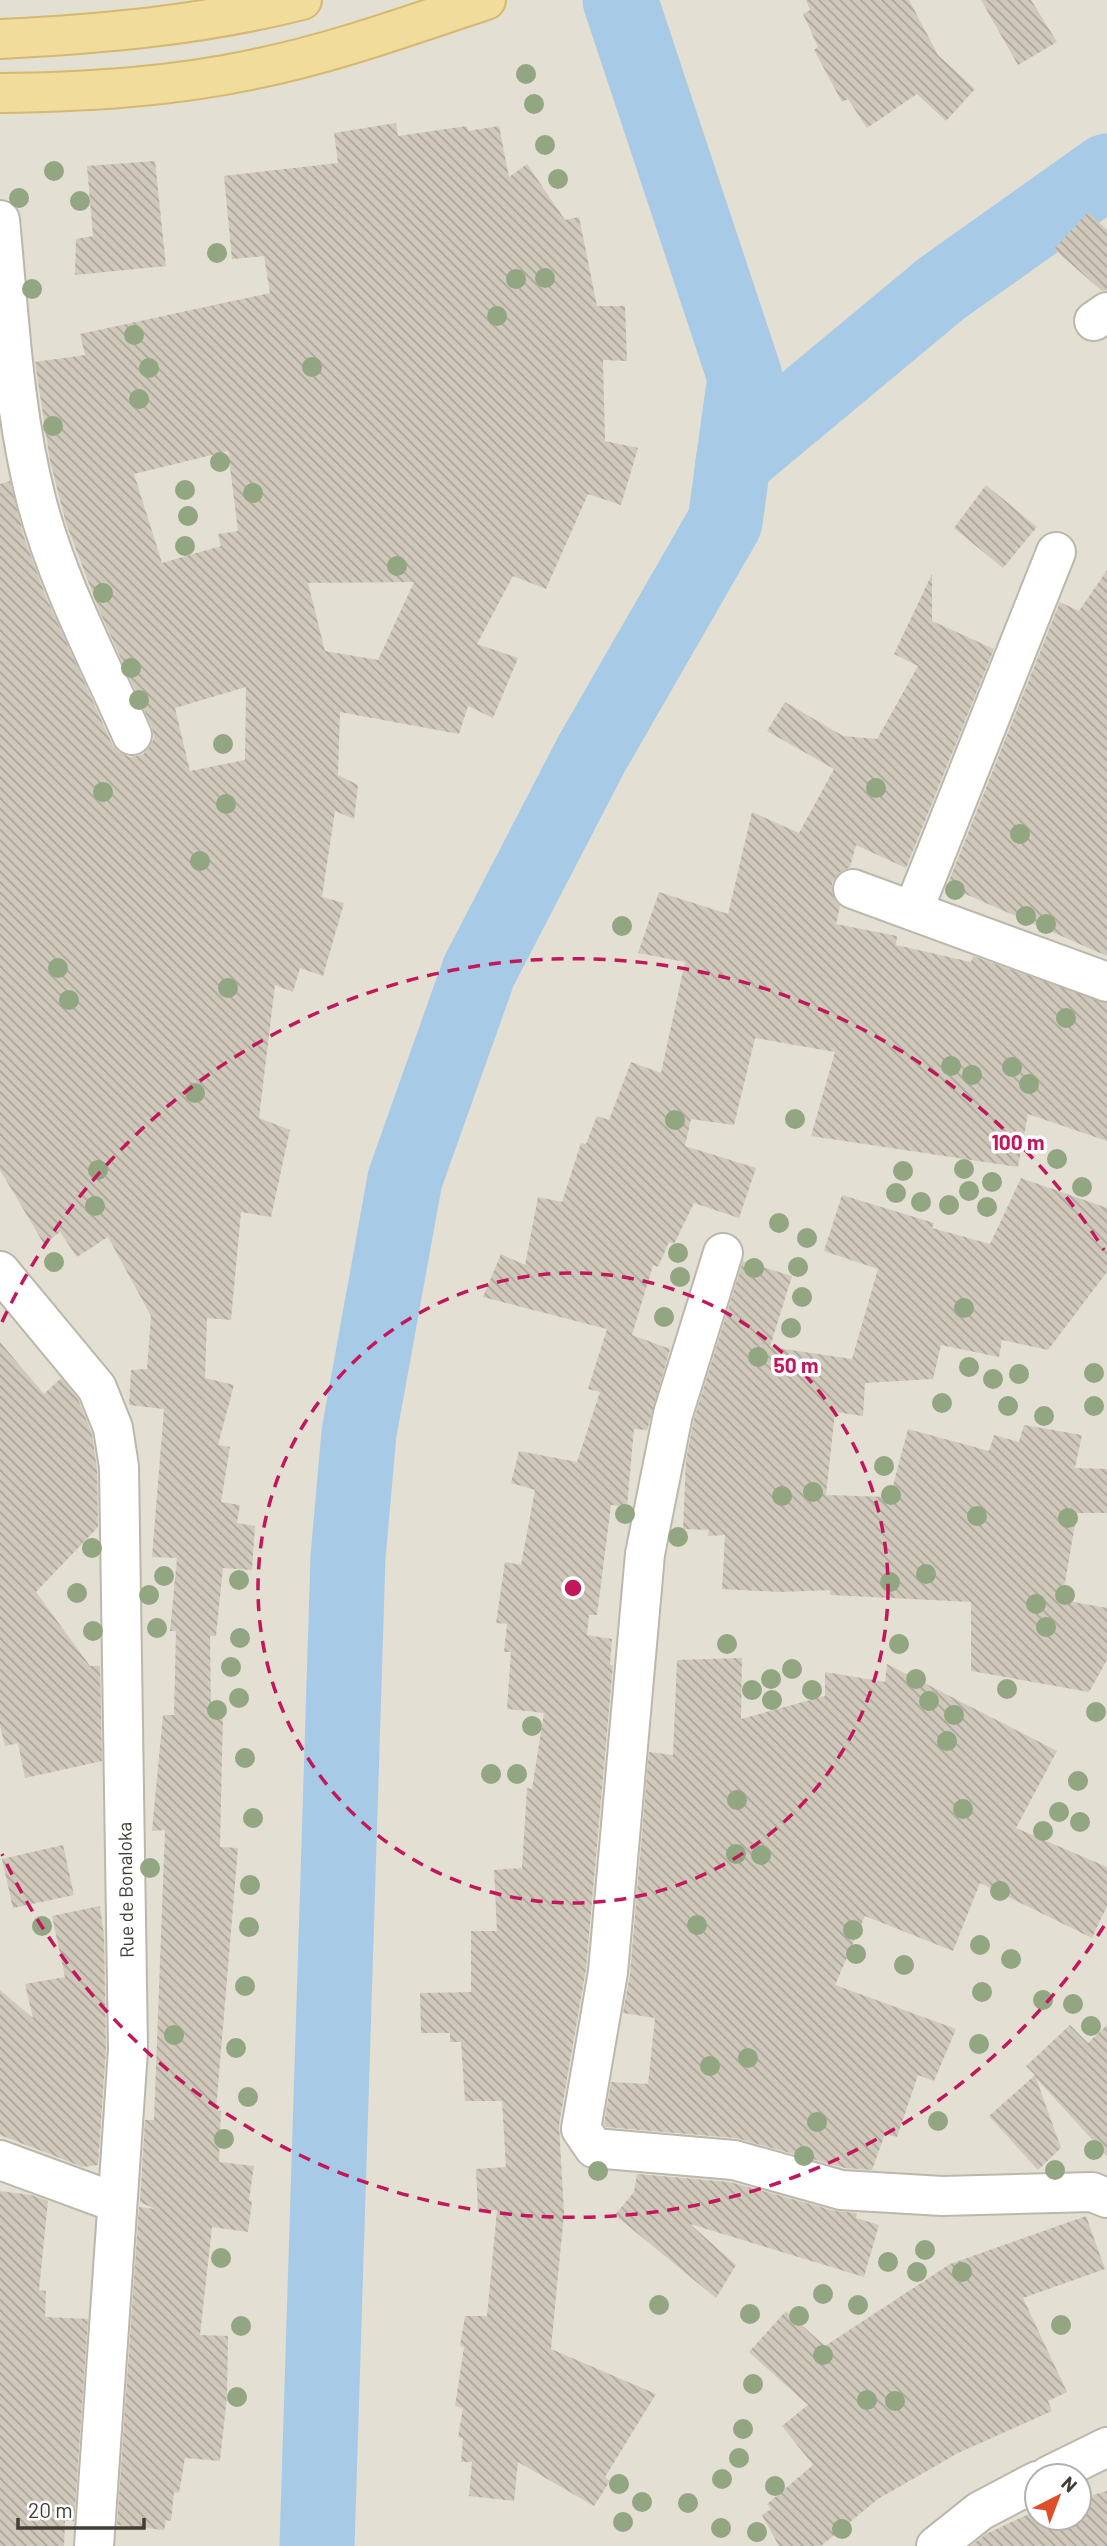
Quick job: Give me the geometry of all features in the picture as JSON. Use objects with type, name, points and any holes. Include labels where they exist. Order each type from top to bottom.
[{"type":"main road","points":[[0,39],[119,32],[240,16],[302,0]]},
{"type":"main road","points":[[0,93],[93,91],[256,69],[366,39],[486,0]]},
{"type":"street","points":[[0,220],[20,429],[37,501],[60,572],[132,735]]},
{"type":"street","points":[[913,911],[1056,552]]},
{"type":"street","points":[[853,889],[1107,982]]},
{"type":"street","points":[[723,1253],[673,1413],[645,1554],[608,1972],[581,2129],[594,2148],[734,2160],[841,2190],[942,2196],[1092,2192],[1107,2197]]},
{"type":"street","name":"Rue de Bonaloka","points":[[0,1271],[97,1388],[113,1428],[120,1467],[128,2050],[94,2546]]},
{"type":"street","points":[[0,2160],[117,2203]]},
{"type":"street","points":[[1076,2462],[1107,2447]]},
{"type":"street","points":[[936,2546],[980,2511],[1023,2489]]},
{"type":"shaded area","points":[[0,0],[1107,0],[1107,2546],[0,2546]]},
{"type":"building","points":[[806,0],[909,0],[938,55],[975,89],[946,121],[917,94],[867,128],[848,99],[842,102],[814,50],[818,47],[803,14],[810,10]]},
{"type":"building","points":[[981,0],[1031,0],[1057,42],[1018,65]]},
{"type":"building","points":[[396,123],[398,136],[467,126],[468,131],[499,126],[509,177],[527,164],[565,220],[579,217],[597,306],[625,306],[627,361],[603,360],[605,441],[638,448],[621,505],[588,494],[546,589],[513,576],[477,644],[518,658],[493,718],[468,706],[459,734],[340,712],[338,775],[358,785],[354,819],[335,811],[322,897],[344,903],[323,976],[300,968],[293,992],[275,985],[259,1118],[290,1130],[271,1217],[241,1212],[231,1320],[207,1318],[205,1378],[234,1385],[218,1445],[230,1447],[221,1502],[240,1505],[237,1523],[255,1526],[252,1570],[223,1568],[216,1636],[210,1636],[211,1714],[223,1714],[220,1847],[238,1848],[216,2110],[221,2111],[219,2162],[254,2166],[249,2200],[252,2201],[248,2232],[212,2227],[200,2335],[228,2336],[227,2396],[220,2461],[185,2458],[179,2493],[174,2492],[171,2521],[166,2520],[164,2530],[117,2525],[139,2207],[155,2209],[140,2202],[145,2120],[154,2120],[165,1830],[152,1831],[163,1715],[174,1715],[176,1631],[170,1631],[177,1558],[152,1557],[164,1409],[129,1405],[131,1370],[147,1369],[151,1316],[108,1237],[77,1257],[60,1232],[44,1244],[0,1170],[0,484],[10,481],[24,537],[46,597],[112,744],[119,752],[129,757],[142,755],[154,738],[152,727],[99,610],[66,523],[50,461],[35,362],[85,355],[80,334],[270,293],[264,256],[232,259],[224,176],[338,163],[334,133]],"holes":[[[228,451],[238,531],[218,534],[221,546],[162,563],[134,474]],[[414,582],[378,660],[325,651],[308,583]],[[246,687],[245,760],[190,771],[175,708]]]},
{"type":"building","points":[[155,161],[166,266],[75,275],[76,239],[93,236],[87,166]]},
{"type":"building","points":[[1088,212],[1107,230],[1107,290],[1102,291],[1054,249]]},
{"type":"building","points":[[986,485],[1037,527],[1003,568],[954,528]]},
{"type":"building","points":[[1107,570],[1107,956],[947,886],[1060,602],[1079,611]]},
{"type":"building","points":[[932,574],[932,621],[994,649],[906,868],[856,845],[850,867],[840,872],[832,882],[832,893],[840,906],[836,924],[897,936],[896,945],[971,962],[973,956],[1107,1003],[1107,1141],[1028,1114],[1018,1167],[811,1136],[835,1052],[755,1038],[734,1125],[691,1119],[685,1146],[756,1168],[739,1218],[694,1203],[674,1244],[669,1242],[658,1267],[653,1265],[632,1335],[670,1349],[647,1430],[634,1429],[627,1507],[611,1505],[597,1615],[589,1615],[587,1635],[612,1639],[610,1665],[613,1665],[586,1969],[559,2125],[564,2213],[551,2349],[656,2394],[605,2477],[610,2481],[594,2506],[518,2462],[514,2501],[469,2496],[472,2462],[461,2462],[463,2438],[458,2437],[463,2408],[455,2406],[464,2347],[460,2346],[465,2316],[487,2316],[497,2210],[478,2211],[476,2169],[506,2167],[502,2101],[465,2101],[461,2042],[450,2042],[450,2033],[421,2033],[420,1993],[471,1992],[471,1931],[497,1931],[494,1870],[522,1868],[527,1788],[532,1789],[544,1713],[507,1709],[511,1652],[504,1652],[507,1624],[496,1623],[505,1562],[521,1565],[535,1490],[511,1483],[519,1451],[577,1462],[600,1392],[588,1389],[607,1329],[483,1297],[501,1254],[525,1265],[538,1197],[562,1202],[581,1143],[586,1144],[597,1116],[609,1120],[631,1062],[661,1073],[685,962],[638,953],[659,892],[728,914],[752,812],[799,833],[834,769],[767,731],[785,702],[843,736],[877,739],[918,666],[894,654]]},
{"type":"building","points":[[1021,1178],[1107,1208],[1107,1272],[1048,1350],[1002,1340],[999,1357],[941,1345],[933,1379],[865,1383],[863,1416],[835,1412],[826,1495],[890,1497],[908,1429],[989,1451],[994,1435],[1019,1442],[1024,1425],[1082,1435],[1075,1468],[1107,1469],[1107,1513],[1077,1513],[1062,1600],[1107,1608],[1107,1660],[1089,1692],[971,1671],[971,1602],[830,1595],[830,1590],[781,1592],[722,1589],[725,1535],[708,1536],[709,1530],[683,1529],[686,1460],[694,1419],[743,1261],[792,1276],[770,1347],[852,1359],[878,1269],[824,1251],[842,1195],[934,1223],[932,1228],[990,1244]]},
{"type":"building","points":[[0,1342],[44,1394],[61,1378],[78,1399],[92,1434],[97,1469],[98,1527],[36,1592],[90,1666],[100,1666],[102,1761],[25,1778],[18,1743],[5,1746],[0,1725]]},
{"type":"building","points":[[742,1658],[741,1719],[825,1696],[825,1672],[885,1682],[887,1664],[1057,1751],[1016,1828],[1107,1867],[1107,1906],[1092,1938],[980,1883],[953,1951],[865,1916],[835,1985],[956,2029],[934,2081],[918,2075],[897,2137],[885,2134],[872,2170],[845,2168],[736,2138],[606,2127],[604,2124],[611,2082],[648,2084],[655,2018],[623,2013],[630,1974],[649,1752],[673,1755],[677,1660]]},
{"type":"building","points":[[63,1845],[74,1895],[13,1908],[2,1859]]},
{"type":"building","points":[[100,1906],[104,1936],[106,2049],[98,2165],[83,2167],[0,2135],[0,1990],[33,2018],[25,1984],[65,1977],[52,1916]]},
{"type":"building","points":[[1070,2025],[1088,2043],[1107,2025],[1107,2156],[1036,2078],[1061,2148],[1038,2170],[989,2116],[1035,2075],[1026,2066]]},
{"type":"building","points":[[637,2174],[730,2182],[835,2211],[857,2213],[856,2218],[879,2225],[864,2277],[690,2224],[736,2265],[716,2298],[615,2215],[634,2192]]},
{"type":"building","points":[[0,2191],[31,2195],[48,2201],[39,2290],[46,2291],[45,2317],[88,2319],[74,2521],[65,2521],[64,2546],[0,2546]]},
{"type":"building","points":[[1086,2216],[1105,2269],[1023,2298],[1067,2392],[1048,2401],[1052,2411],[958,2453],[878,2499],[821,2546],[779,2546],[762,2515],[771,2509],[767,2504],[813,2465],[782,2426],[808,2405],[749,2352],[786,2311],[825,2346],[950,2264]]},
{"type":"building","points":[[1107,2491],[1107,2546],[971,2546],[986,2534],[1023,2517],[1023,2532],[1093,2532],[1093,2495]]},
{"type":"waterway","points":[[317,2546],[348,1557],[359,1433],[405,1179],[479,971],[591,755],[725,522],[745,377],[620,0]]},
{"type":"waterway","points":[[733,462],[941,289],[1107,171]]}]
